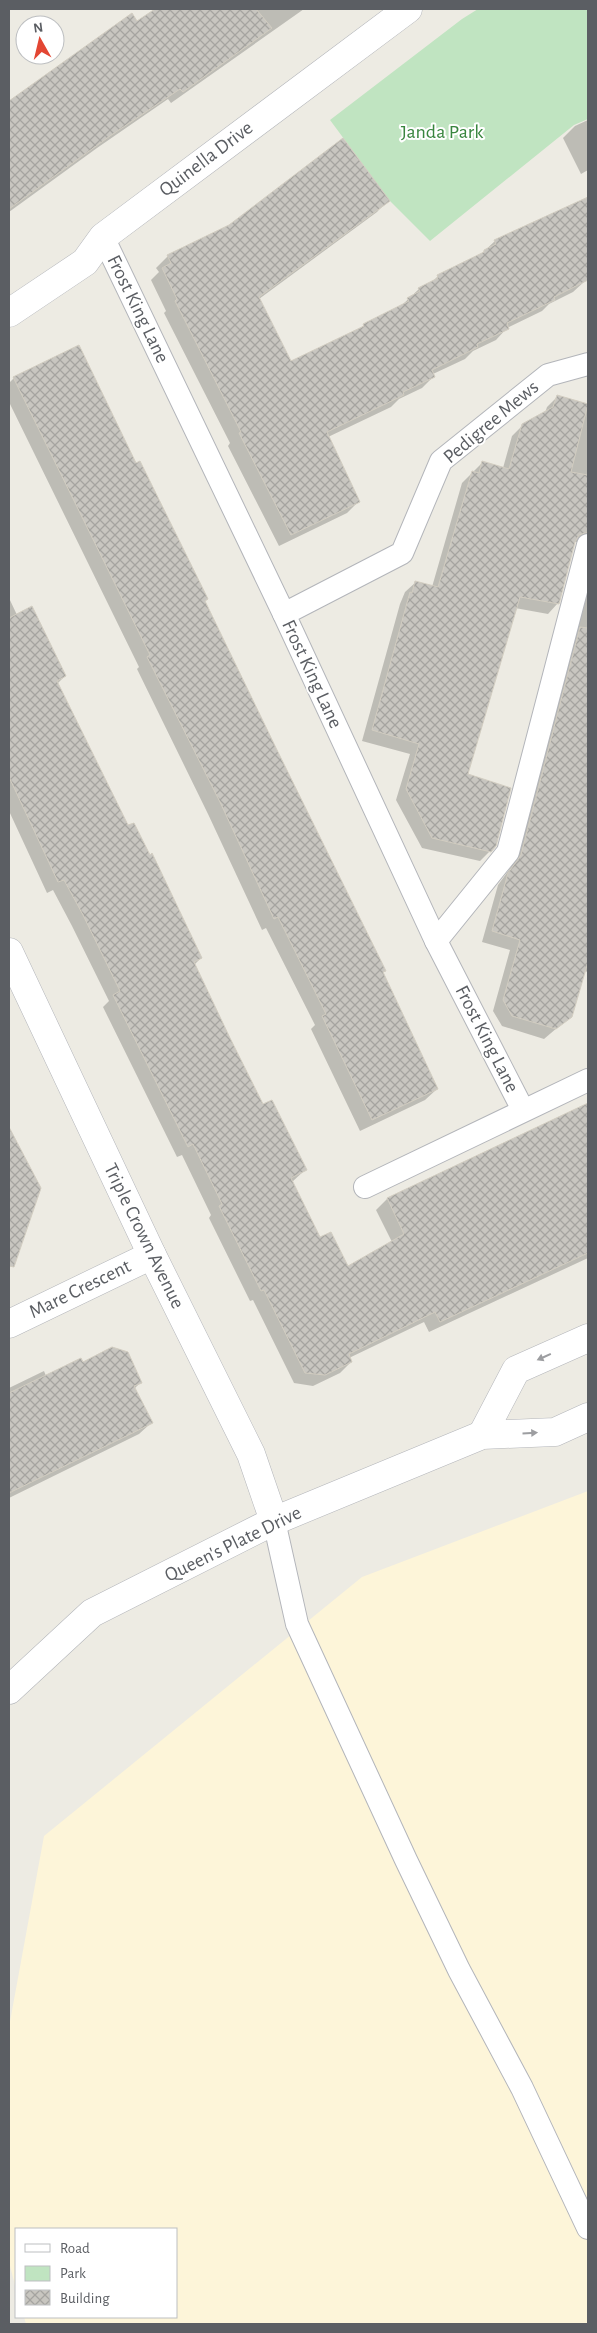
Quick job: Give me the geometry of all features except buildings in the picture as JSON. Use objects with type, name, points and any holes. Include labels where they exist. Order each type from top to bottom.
[{"type":"street","name":"Quinella Drive","points":[[9,313],[85,262],[103,237],[408,9]]},
{"type":"street","name":"Triple Crown Avenue","points":[[9,952],[152,1255],[251,1454],[274,1521]]},
{"type":"street","name":"Mare Crescent","points":[[9,1324],[152,1255]]},
{"type":"street","points":[[482,1436],[516,1370],[588,1338]]},
{"type":"street","name":"Queen's Plate Drive","points":[[9,1690],[92,1613],[274,1521],[482,1436],[555,1432],[588,1417]]},
{"type":"lane","name":"Frost King Lane","points":[[103,237],[284,614],[436,941],[523,1110]]},
{"type":"lane","name":"Pedigree Mews","points":[[284,614],[402,553],[441,461],[548,375],[588,364]]},
{"type":"lane","points":[[436,941],[508,852],[588,545]]},
{"type":"lane","name":"Frost King Lane","points":[[365,1187],[588,1080]]},
{"type":"lane","points":[[274,1521],[297,1624],[406,1860],[460,1970],[522,2088],[588,2228]]},
{"type":"shaded area","points":[[588,1491],[588,2324],[26,2324],[24,2318],[178,2318],[178,2228],[15,2228],[15,2285],[9,2262],[9,2027],[44,1836],[362,1577]]},
{"type":"green space","name":"Janda Park","points":[[478,9],[588,9],[588,119],[574,125],[430,241],[390,201],[330,120],[462,19]]}]
